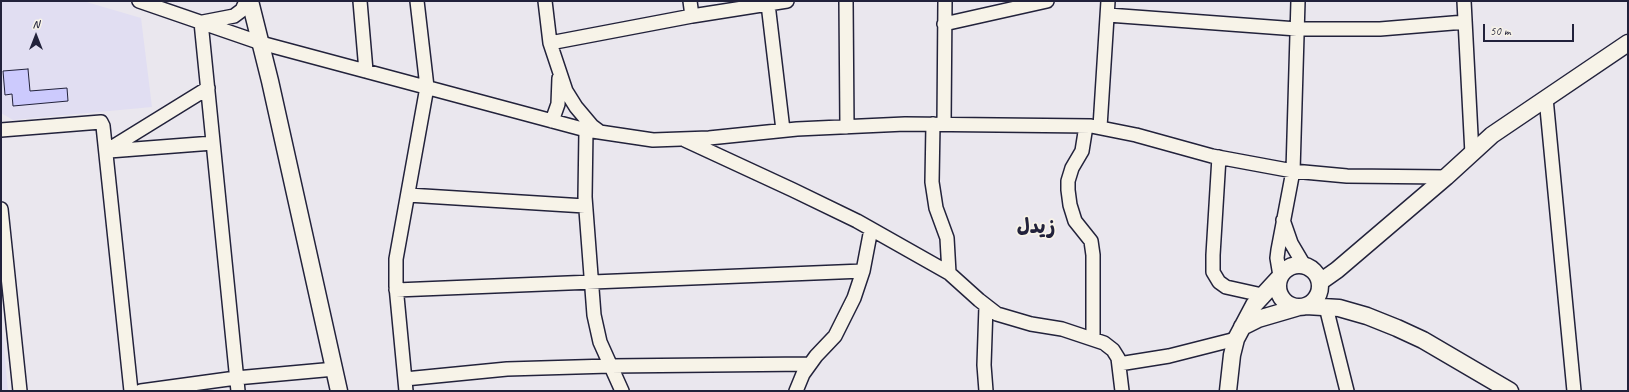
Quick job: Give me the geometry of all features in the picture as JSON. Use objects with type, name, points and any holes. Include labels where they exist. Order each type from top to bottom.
[{"type":"street","points":[[139,1],[261,43],[586,130],[653,140],[709,138],[783,130],[939,124],[1086,126],[1100,127],[1219,157],[1292,171],[1347,176],[1446,177]]},
{"type":"street","points":[[202,22],[234,16],[242,10],[246,1]]},
{"type":"street","points":[[250,1],[261,43],[339,391]]},
{"type":"street","points":[[360,1],[366,71]]},
{"type":"street","points":[[417,1],[427,87],[396,259],[396,290],[405,385],[507,369],[610,366],[810,364]]},
{"type":"street","points":[[545,1],[550,43],[566,91],[592,126],[600,132]]},
{"type":"street","points":[[690,1],[692,16]]},
{"type":"street","points":[[550,43],[749,4],[768,4],[787,1]]},
{"type":"street","points":[[846,1],[847,127]]},
{"type":"street","points":[[945,1],[939,124],[932,182],[936,208],[947,238],[949,273]]},
{"type":"street","points":[[944,24],[1046,1]]},
{"type":"street","points":[[1100,127],[1108,1]]},
{"type":"street","points":[[1298,1],[1292,171],[1277,258],[1279,278],[1278,289],[1282,298],[1289,305],[1333,307],[1367,316],[1423,340],[1508,391]]},
{"type":"street","points":[[1464,1],[1472,154]]},
{"type":"street","points":[[768,4],[783,130]]},
{"type":"street","points":[[1108,15],[1297,29],[1380,29],[1466,22]]},
{"type":"street","points":[[202,22],[237,385]]},
{"type":"street","points":[[1118,364],[1170,356],[1239,333],[1258,319],[1303,306],[1315,300],[1320,286],[1345,262],[1446,177],[1492,135],[1628,43]]},
{"type":"street","points":[[552,121],[558,104],[559,70]]},
{"type":"street","points":[[106,151],[208,88]]},
{"type":"street","points":[[1546,98],[1574,391]]},
{"type":"street","points":[[1,130],[101,122],[103,126],[131,391]]},
{"type":"street","points":[[1086,126],[1082,151],[1072,168],[1068,181],[1068,190],[1070,205],[1075,221],[1091,241],[1093,339]]},
{"type":"street","points":[[586,130],[585,206],[594,315],[600,342],[622,391]]},
{"type":"street","points":[[682,139],[793,190],[871,229],[949,273],[997,314],[1031,324],[1062,329],[1104,343],[1113,350],[1118,364],[1122,391]]},
{"type":"street","points":[[106,151],[213,143]]},
{"type":"street","points":[[1219,157],[1212,255],[1213,272],[1218,282],[1226,287],[1262,295]]},
{"type":"street","points":[[408,195],[585,206]]},
{"type":"street","points":[[1,208],[20,391]]},
{"type":"street","points":[[1283,218],[1291,243],[1306,266],[1315,273],[1320,286],[1333,307],[1347,391]]},
{"type":"street","points":[[796,391],[803,374],[810,364],[835,336],[854,298],[863,271],[871,229]]},
{"type":"street","points":[[1228,391],[1232,355],[1239,333],[1254,305],[1262,295],[1290,266],[1333,265],[1345,262]]},
{"type":"street","points":[[396,290],[863,271]]},
{"type":"street","points":[[986,306],[984,365],[986,391]]},
{"type":"street","points":[[141,391],[237,385],[335,369]]},
{"type":"shaded area","points":[[1,1],[83,1],[141,18],[152,107],[13,120],[1,113]]},
{"type":"shaded area","points":[[1,318],[8,391],[1,391]]},
{"type":"building","points":[[28,69],[30,91],[67,88],[68,101],[13,106],[12,94],[5,95],[3,71]]},
{"type":"district","name":"زيدل","points":[[1036,228]]}]
